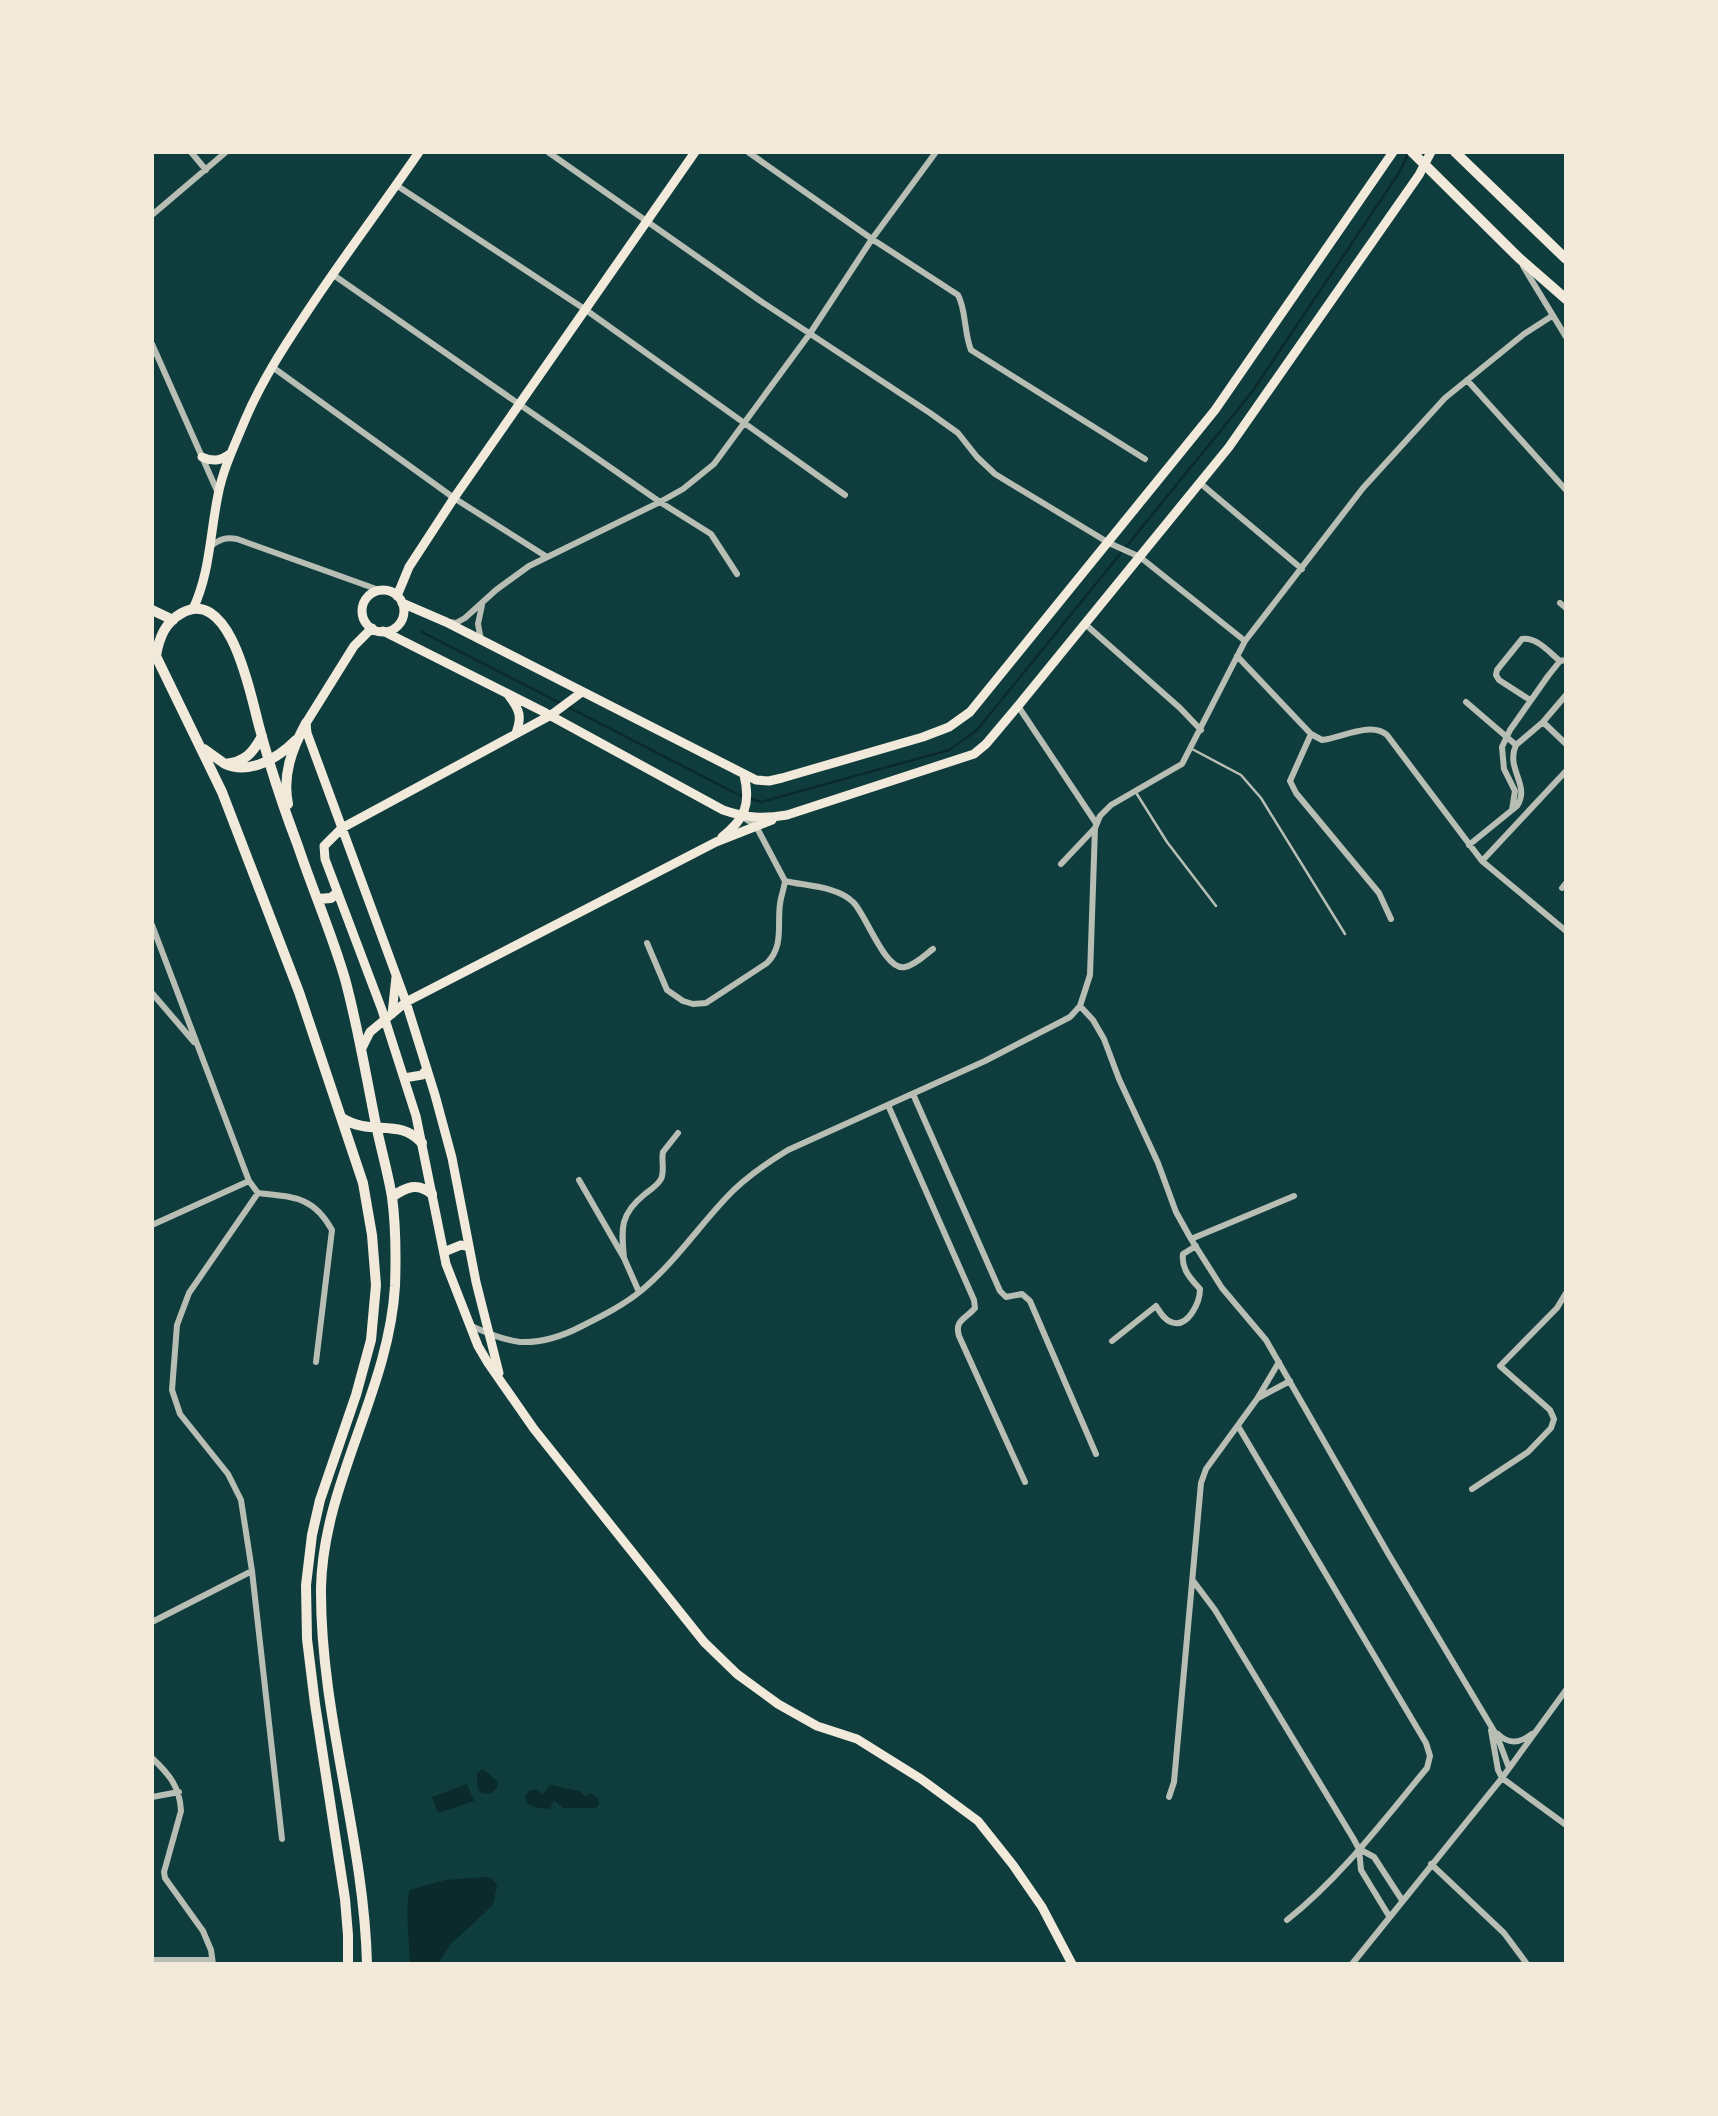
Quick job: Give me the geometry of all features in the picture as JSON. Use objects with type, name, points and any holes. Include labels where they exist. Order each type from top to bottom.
[{"type":"main road","points":[[193,609],[202,590],[218,493],[246,416],[271,366],[332,274],[419,152]]},
{"type":"main road","points":[[383,631],[396,627],[400,622],[404,610],[400,599],[409,567],[454,498],[695,152]]},
{"type":"main road","points":[[787,815],[770,818],[743,817],[695,795],[551,716],[383,631],[372,628],[362,616],[363,605],[369,595],[379,590],[392,592],[400,599],[756,780],[769,781],[923,737],[949,727],[970,712],[1215,410],[1393,152]]},
{"type":"main road","points":[[1412,152],[1519,258],[1565,298]]},
{"type":"main road","points":[[361,1050],[370,1032],[406,1002],[716,842],[787,815],[974,754],[986,744],[1251,417],[1431,152]]},
{"type":"main road","points":[[1455,152],[1566,259]]},
{"type":"main road","points":[[202,457],[215,461],[232,453]]},
{"type":"main road","points":[[348,1964],[345,1899],[314,1704],[307,1639],[306,1585],[312,1535],[320,1500],[356,1395],[371,1340],[376,1285],[372,1235],[363,1183],[299,992],[230,810],[154,652],[162,633],[173,620],[193,609],[214,614],[225,626],[238,654],[268,760],[344,979],[392,1198],[395,1288],[388,1342],[326,1536],[321,1586],[323,1640],[340,1769],[361,1896],[367,1964]]},
{"type":"main road","points":[[152,610],[173,620]]},
{"type":"main road","points":[[299,849],[286,796],[285,779],[297,739],[354,646],[372,628]]},
{"type":"main road","points":[[582,692],[551,716],[341,828],[324,846],[324,859],[388,1017],[422,1143],[444,1252],[469,1325],[478,1346],[543,1440],[704,1642],[737,1674],[778,1704],[817,1726],[857,1739],[921,1779],[978,1821],[1013,1865],[1042,1908],[1072,1964]]},
{"type":"main road","points":[[508,695],[519,709],[521,721],[516,733]]},
{"type":"main road","points":[[306,723],[310,746],[406,1002],[427,1069],[452,1158],[476,1282],[500,1378]]},
{"type":"main road","points":[[225,764],[238,762],[249,756],[262,736]]},
{"type":"main road","points":[[201,746],[225,764],[234,768],[247,768],[268,760],[297,739]]},
{"type":"main road","points":[[716,842],[743,817],[747,803],[744,775]]},
{"type":"main road","points":[[318,899],[331,898],[337,893]]},
{"type":"main road","points":[[388,1017],[396,975]]},
{"type":"main road","points":[[404,1078],[422,1075],[427,1069]]},
{"type":"main road","points":[[342,1118],[360,1127],[399,1128],[415,1135],[422,1143]]},
{"type":"main road","points":[[392,1198],[407,1187],[415,1186],[425,1188],[432,1194]]},
{"type":"main road","points":[[444,1252],[461,1245],[469,1247]]},
{"type":"street","points":[[191,152],[206,170]]},
{"type":"street","points":[[152,215],[226,152]]},
{"type":"street","points":[[548,152],[759,300],[811,332],[958,433],[995,474],[1109,542],[1140,557],[1245,641]]},
{"type":"street","points":[[748,152],[872,239],[958,295],[962,305],[965,335],[971,350],[1145,459]]},
{"type":"street","points":[[446,622],[456,623],[529,566],[660,502],[683,489],[714,464],[811,332],[872,239],[936,152]]},
{"type":"street","points":[[396,185],[586,310],[845,495]]},
{"type":"street","points":[[1519,258],[1566,337]]},
{"type":"street","points":[[332,274],[660,502],[711,534],[737,574]]},
{"type":"street","points":[[1061,864],[1111,805],[1182,764],[1245,641],[1363,488],[1445,398],[1524,334],[1552,316]]},
{"type":"street","points":[[152,344],[218,493]]},
{"type":"street","points":[[271,366],[454,498],[547,557]]},
{"type":"street","points":[[1466,380],[1566,491]]},
{"type":"street","points":[[1200,483],[1302,569]]},
{"type":"street","points":[[211,546],[228,537],[237,539],[379,590]]},
{"type":"street","points":[[481,640],[478,624],[482,604]]},
{"type":"street","points":[[1085,624],[1201,730]]},
{"type":"street","points":[[1511,811],[1515,791],[1502,758],[1502,747],[1530,701],[1563,660],[1528,638],[1522,639],[1497,670],[1496,676],[1530,701]]},
{"type":"street","points":[[1237,656],[1311,734],[1322,740],[1371,729],[1383,731],[1391,738],[1482,861],[1566,931]]},
{"type":"street","points":[[1469,845],[1521,800],[1522,794],[1512,757],[1516,744],[1543,722],[1566,695]]},
{"type":"street","points":[[1466,702],[1516,744]]},
{"type":"street","points":[[469,1325],[519,1342],[541,1341],[562,1336],[605,1314],[639,1292],[682,1249],[726,1198],[759,1167],[788,1150],[985,1061],[1070,1017],[1080,1006],[1088,985],[1092,952],[1095,826],[1018,706]]},
{"type":"street","points":[[1543,722],[1566,744]]},
{"type":"street","points":[[1311,734],[1290,781],[1296,793],[1379,893],[1391,919]]},
{"type":"street","points":[[1482,861],[1566,771]]},
{"type":"street","points":[[647,943],[667,989],[682,1001],[693,1004],[706,1003],[774,957],[778,948],[780,903],[785,881],[755,826],[743,817]]},
{"type":"street","points":[[785,881],[841,893],[854,903],[888,960],[899,967],[907,967],[933,949]]},
{"type":"street","points":[[152,925],[249,1181],[258,1193],[291,1197],[316,1207],[332,1230],[316,1362]]},
{"type":"street","points":[[152,993],[196,1044]]},
{"type":"street","points":[[1080,1006],[1094,1020],[1104,1039],[1119,1079],[1158,1163],[1176,1212],[1191,1239],[1222,1288],[1266,1340],[1490,1725],[1505,1752],[1509,1768]]},
{"type":"street","points":[[913,1094],[1000,1291],[1006,1297],[1022,1294],[1030,1301],[1096,1454]]},
{"type":"street","points":[[888,1105],[975,1300],[975,1308],[958,1322],[957,1328],[1025,1482]]},
{"type":"street","points":[[624,1258],[621,1233],[624,1218],[630,1206],[663,1176],[663,1152],[678,1133]]},
{"type":"street","points":[[579,1180],[624,1258],[639,1292]]},
{"type":"street","points":[[152,1225],[249,1181]]},
{"type":"street","points":[[258,1193],[182,1307],[177,1325],[171,1379],[174,1401],[180,1414],[229,1474],[241,1500],[252,1571],[282,1839]]},
{"type":"street","points":[[1191,1239],[1294,1196]]},
{"type":"street","points":[[1112,1341],[1156,1306],[1167,1320],[1174,1324],[1181,1323],[1189,1316],[1200,1299],[1200,1289],[1182,1264],[1183,1255],[1196,1246]]},
{"type":"street","points":[[1472,1489],[1528,1452],[1552,1428],[1554,1419],[1550,1410],[1500,1369],[1500,1366],[1557,1308],[1566,1293]]},
{"type":"street","points":[[1169,1797],[1174,1782],[1201,1483],[1206,1469],[1257,1399],[1279,1362]]},
{"type":"street","points":[[1257,1399],[1290,1381]]},
{"type":"street","points":[[1238,1426],[1419,1731],[1430,1756],[1427,1768],[1328,1885],[1287,1920]]},
{"type":"street","points":[[152,1622],[252,1571]]},
{"type":"street","points":[[1194,1582],[1215,1611],[1359,1849],[1361,1870],[1389,1916]]},
{"type":"street","points":[[1352,1964],[1502,1778],[1566,1690]]},
{"type":"street","points":[[1490,1725],[1503,1739],[1510,1742],[1517,1742],[1536,1731]]},
{"type":"street","points":[[1490,1725],[1502,1778],[1566,1825]]},
{"type":"street","points":[[152,1758],[172,1779],[179,1792],[181,1811],[164,1878],[203,1930],[213,1962],[152,1960]]},
{"type":"street","points":[[152,1797],[179,1792]]},
{"type":"street","points":[[1359,1849],[1374,1857],[1402,1900]]},
{"type":"street","points":[[1431,1864],[1504,1933],[1527,1964]]},
{"type":"lane","points":[[1192,749],[1241,775],[1261,798],[1345,934]]},
{"type":"lane","points":[[1135,791],[1167,842],[1216,906]]},
{"type":"water","points":[[483,1769],[497,1781],[497,1788],[490,1794],[481,1793],[477,1787],[477,1773]]},
{"type":"water","points":[[467,1784],[474,1801],[438,1813],[432,1797]]},
{"type":"water","points":[[550,1785],[579,1791],[586,1797],[591,1793],[599,1799],[599,1805],[595,1808],[563,1808],[554,1800],[550,1809],[533,1807],[527,1803],[525,1797],[529,1791],[536,1789],[543,1794]]},
{"type":"water","points":[[491,1878],[497,1885],[493,1905],[451,1944],[438,1964],[410,1964],[407,1911],[409,1890],[445,1880]]},
{"type":"waterway","points":[[749,798],[761,802],[949,750],[977,730],[1252,392],[1399,173],[1408,154]]},
{"type":"waterway","points":[[422,632],[562,704]]},
{"type":"waterway","points":[[568,707],[743,797]]}]
